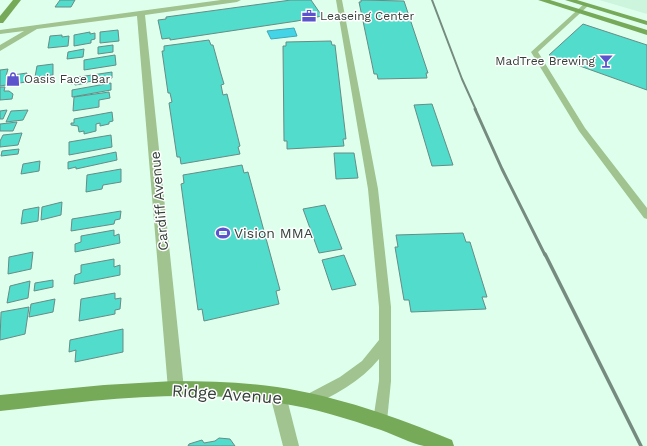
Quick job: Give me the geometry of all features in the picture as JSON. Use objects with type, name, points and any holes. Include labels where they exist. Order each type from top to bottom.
[{"type":"street","points":[[0,21],[17,0]]},
{"type":"street","points":[[0,32],[239,0]]},
{"type":"street","points":[[542,0],[647,33]]},
{"type":"street","points":[[569,0],[647,23]]},
{"type":"street","name":"Cardiff Avenue","points":[[141,13],[176,389]]},
{"type":"street","points":[[0,49],[37,27]]},
{"type":"street","name":"Ridge Avenue","points":[[0,403],[110,392],[176,389],[232,391],[278,395],[344,410],[380,421],[446,446]]},
{"type":"street","points":[[278,395],[291,446]]},
{"type":"lane","points":[[339,0],[373,189],[385,307],[385,381],[380,421]]},
{"type":"lane","points":[[586,5],[534,52],[582,129],[647,215]]},
{"type":"lane","points":[[306,402],[345,381],[366,365],[384,343]]},
{"type":"shaded area","points":[[599,0],[647,0],[647,14]]},
{"type":"water","points":[[294,28],[297,36],[271,39],[267,31]]},
{"type":"building","points":[[60,0],[75,0],[71,7],[55,7]]},
{"type":"building","points":[[291,0],[311,0],[322,16],[170,40],[170,38],[162,39],[158,20],[166,19],[166,17]]},
{"type":"building","points":[[361,0],[404,1],[428,73],[426,73],[427,78],[378,79],[377,74],[374,74],[359,2],[361,2]]},
{"type":"building","name":"MadTree Brewing","points":[[583,24],[647,45],[647,90],[549,55]]},
{"type":"building","points":[[118,30],[119,41],[100,43],[100,32]]},
{"type":"building","points":[[90,32],[90,34],[95,33],[95,39],[91,40],[91,43],[74,46],[74,35]]},
{"type":"building","points":[[62,35],[62,37],[69,36],[68,46],[48,48],[50,36]]},
{"type":"building","points":[[209,40],[211,45],[213,45],[224,84],[221,85],[223,95],[227,94],[240,146],[238,147],[240,154],[181,164],[180,157],[177,157],[169,103],[172,102],[170,93],[168,93],[162,51],[164,51],[164,46]]},
{"type":"building","points":[[331,41],[332,45],[335,45],[346,139],[343,139],[344,146],[287,149],[287,141],[284,141],[283,46],[286,46],[286,42]]},
{"type":"building","points":[[113,45],[113,52],[98,54],[98,47]]},
{"type":"building","points":[[84,49],[83,57],[67,59],[68,52]]},
{"type":"building","points":[[115,55],[116,65],[84,70],[84,60]]},
{"type":"building","points":[[53,64],[53,75],[35,77],[37,66]]},
{"type":"building","name":"Oasis Face Bar","points":[[8,69],[6,76],[27,73],[26,82],[0,86],[0,70]]},
{"type":"building","points":[[112,72],[112,78],[75,85],[75,83],[71,84],[72,78]]},
{"type":"building","points":[[111,83],[111,90],[72,97],[72,90]]},
{"type":"building","points":[[0,87],[5,87],[4,91],[9,91],[13,94],[12,99],[0,100]]},
{"type":"building","points":[[109,92],[110,98],[99,100],[99,107],[73,111],[74,97]]},
{"type":"building","points":[[432,104],[453,165],[432,166],[414,105]]},
{"type":"building","points":[[7,110],[3,119],[0,119],[0,111]]},
{"type":"building","points":[[28,110],[23,120],[6,122],[11,111]]},
{"type":"building","points":[[112,112],[113,121],[109,122],[109,124],[100,126],[100,123],[96,124],[96,131],[84,134],[84,131],[79,132],[78,126],[71,125],[71,123],[74,123],[74,119]]},
{"type":"building","points":[[17,122],[13,131],[0,131],[0,124]]},
{"type":"building","points":[[22,133],[18,145],[0,147],[0,141],[3,135]]},
{"type":"building","points":[[111,135],[112,147],[69,155],[69,142]]},
{"type":"building","points":[[19,149],[18,154],[1,156],[2,151]]},
{"type":"building","points":[[116,152],[117,160],[76,169],[76,167],[68,169],[68,162]]},
{"type":"building","points":[[334,153],[354,153],[358,178],[336,179]]},
{"type":"building","points":[[40,161],[39,171],[21,174],[23,164]]},
{"type":"building","points":[[242,165],[244,173],[248,172],[280,290],[276,291],[279,304],[204,321],[202,309],[198,310],[181,184],[184,183],[183,175]]},
{"type":"building","points":[[121,169],[121,182],[103,185],[102,189],[86,192],[87,175]]},
{"type":"building","points":[[62,202],[61,215],[41,220],[42,207]]},
{"type":"building","points":[[325,205],[342,249],[319,253],[303,209]]},
{"type":"building","points":[[39,207],[38,221],[21,224],[23,210]]},
{"type":"building","points":[[121,211],[120,219],[115,220],[114,224],[71,231],[72,219]]},
{"type":"building","points":[[114,230],[114,236],[119,234],[120,243],[75,252],[75,244],[81,242],[81,236]]},
{"type":"building","points":[[463,233],[466,242],[470,242],[487,297],[482,297],[486,309],[411,312],[409,300],[404,300],[395,247],[398,247],[396,235]]},
{"type":"building","points":[[33,252],[31,269],[8,274],[9,257]]},
{"type":"building","points":[[344,255],[356,285],[332,290],[322,260]]},
{"type":"building","points":[[114,259],[114,267],[120,265],[120,275],[74,284],[75,275],[81,273],[81,265]]},
{"type":"building","points":[[53,280],[53,287],[34,291],[35,283]]},
{"type":"building","points":[[30,281],[28,298],[7,303],[10,286]]},
{"type":"building","points":[[115,293],[115,299],[121,298],[120,309],[115,310],[115,314],[79,321],[81,299]]},
{"type":"building","points":[[55,299],[53,312],[29,317],[31,304]]},
{"type":"building","points":[[29,307],[25,334],[0,340],[1,312]]},
{"type":"building","points":[[123,329],[123,352],[75,362],[76,350],[69,352],[70,340]]},
{"type":"building","points":[[219,438],[230,439],[235,446],[188,446],[189,444],[202,440],[204,443],[215,441]]},
{"type":"railway","points":[[432,0],[462,79],[476,110]]},
{"type":"railway","points":[[475,109],[502,169],[545,255]]},
{"type":"railway","points":[[545,254],[641,446]]},
{"type":"place","name":"Leaseing Center","points":[[309,16]]},
{"type":"place","name":"MadTree Brewing","points":[[606,61]]},
{"type":"place","name":"Oasis Face Bar","points":[[13,79]]},
{"type":"place","name":"Vision MMA","points":[[223,233]]}]
